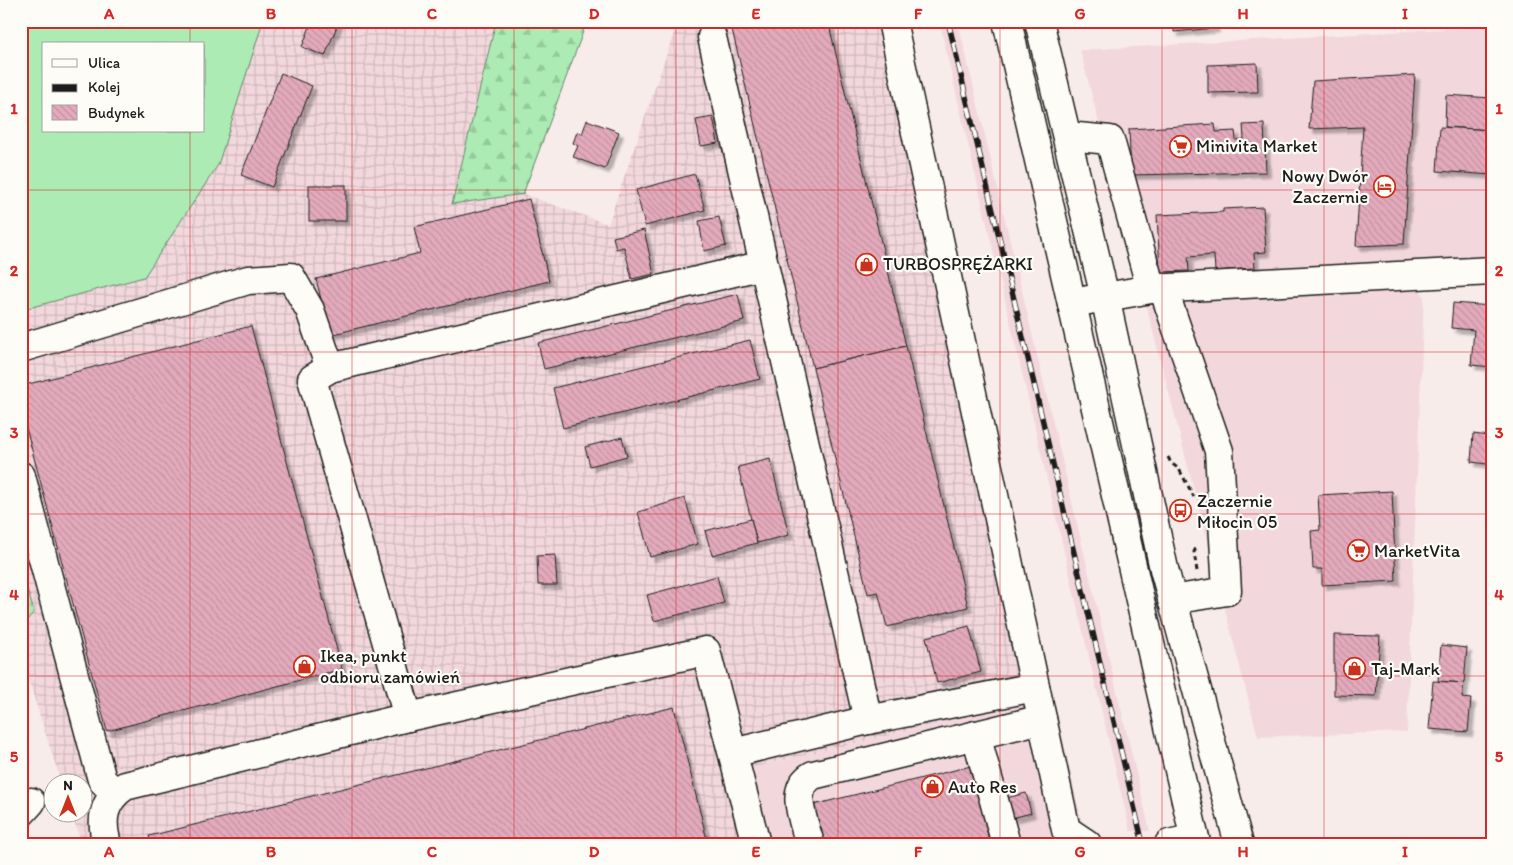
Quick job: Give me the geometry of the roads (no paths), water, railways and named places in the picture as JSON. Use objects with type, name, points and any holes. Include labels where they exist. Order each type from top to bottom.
[{"type":"main road","points":[[892,21],[1066,830],[1081,842]]},
{"type":"main road","points":[[1007,21],[1196,841],[1169,844]]},
{"type":"main road","points":[[1039,21],[1105,297],[1172,600],[1239,844]]},
{"type":"main road","points":[[712,37],[868,720]]},
{"type":"main road","points":[[1067,136],[1110,140],[1157,288],[1219,451],[1227,591],[1172,600]]},
{"type":"main road","points":[[408,717],[312,379],[330,368],[764,265]]},
{"type":"main road","points":[[1072,303],[1157,288],[1492,271]]},
{"type":"main road","points":[[21,348],[248,280],[292,277],[310,310],[330,368]]},
{"type":"main road","points":[[21,476],[102,780],[115,794]]},
{"type":"main road","points":[[107,844],[103,828],[103,816],[115,794],[125,786],[408,717],[706,651],[756,844]]},
{"type":"main road","points":[[733,753],[868,720],[1035,686]]},
{"type":"main road","points":[[810,844],[798,794],[803,780],[813,775],[1042,719]]},
{"type":"main road","points":[[976,735],[1006,844]]},
{"type":"railway","points":[[948,21],[1143,844]]},
{"type":"place","name":"Minivita Market","points":[[1180,146]]},
{"type":"place","name":"Nowy Dwór Zaczernie","points":[[1384,186]]},
{"type":"place","name":"TURBOSPRĘŻARKI","points":[[867,264]]},
{"type":"place","name":"Zaczernie Miłocin 05","points":[[1181,511]]},
{"type":"place","name":"MarketVita","points":[[1358,551]]},
{"type":"place","name":"Ikea, punkt odbioru zamówień","points":[[304,666]]},
{"type":"place","name":"Taj-Mark","points":[[1355,669]]},
{"type":"place","name":"Auto Res","points":[[932,787]]}]
